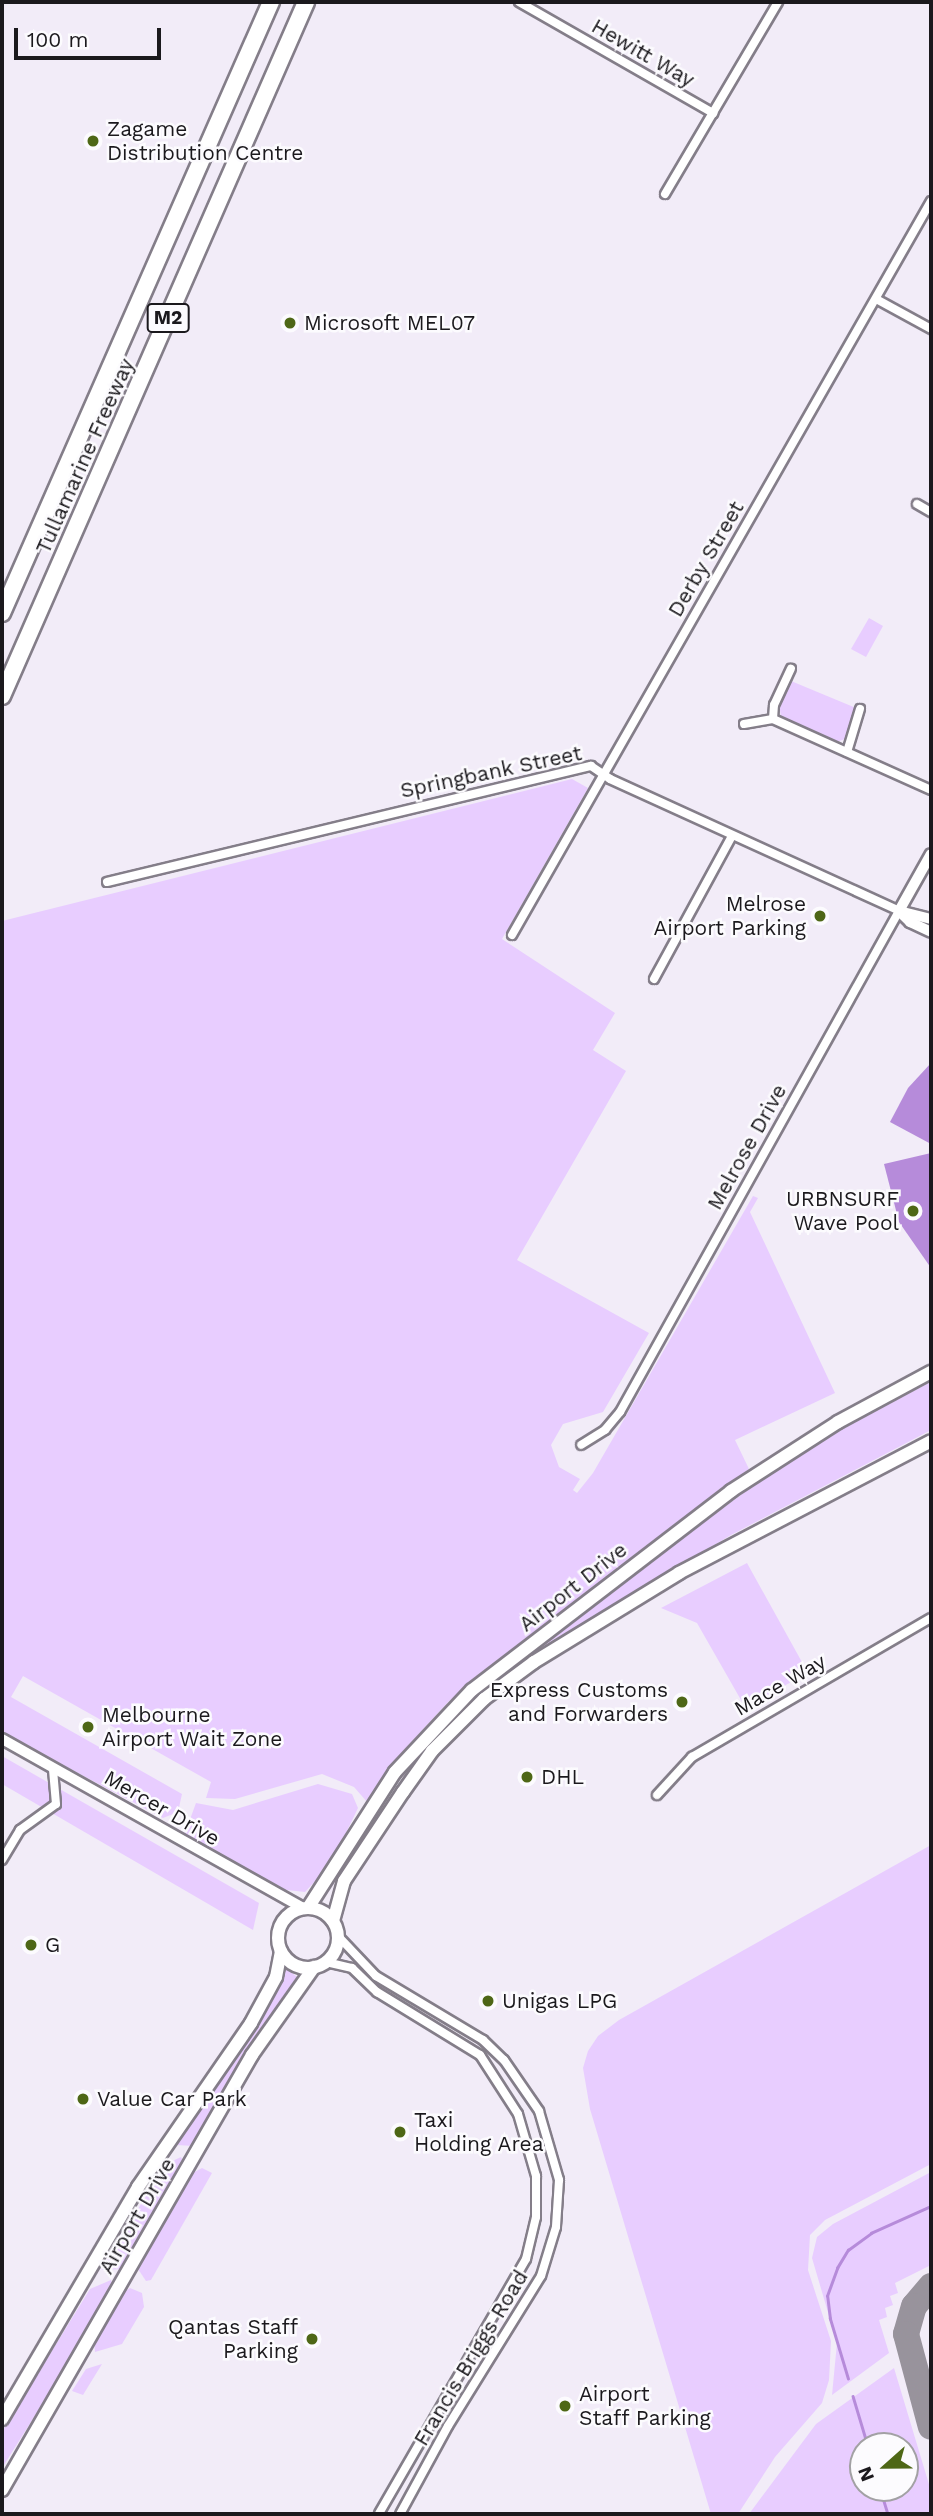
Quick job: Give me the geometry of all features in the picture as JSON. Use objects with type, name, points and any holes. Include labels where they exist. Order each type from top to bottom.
[{"type":"highway","name":"Tullamarine Freeway","points":[[2,613],[271,2]]},
{"type":"highway","name":"Tullamarine Freeway","points":[[2,696],[306,2]]},
{"type":"main road","name":"Airport Drive","points":[[306,1908],[395,1772],[472,1690],[731,1490],[816,1435],[931,1372]]},
{"type":"main road","name":"Airport Drive","points":[[333,1921],[344,1881],[417,1772],[484,1699],[534,1662],[679,1573],[931,1441]]},
{"type":"main road","points":[[306,1908],[333,1921],[338,1936],[320,1965],[295,1965],[281,1951],[281,1926],[291,1914],[306,1908]]},
{"type":"main road","name":"Airport Drive","points":[[2,2419],[138,2187],[251,2022],[276,1977],[281,1951]]},
{"type":"main road","name":"Airport Drive","points":[[2,2490],[252,2055],[320,1965]]},
{"type":"street","name":"Hewitt Way","points":[[519,2],[713,113]]},
{"type":"street","points":[[665,194],[778,2]]},
{"type":"street","name":"Derby Street","points":[[512,935],[931,201]]},
{"type":"street","points":[[876,299],[931,329]]},
{"type":"street","points":[[916,504],[931,512]]},
{"type":"street","points":[[773,719],[774,705],[791,669]]},
{"type":"street","points":[[847,752],[860,709]]},
{"type":"street","points":[[744,724],[773,719],[931,790]]},
{"type":"street","name":"Springbank Street","points":[[107,882],[572,768],[591,766],[732,836],[899,911]]},
{"type":"street","points":[[654,979],[732,836]]},
{"type":"street","name":"Melrose Drive","points":[[581,1445],[605,1430],[620,1412],[931,854]]},
{"type":"street","points":[[899,911],[931,919]]},
{"type":"street","points":[[899,911],[910,922],[931,932]]},
{"type":"street","name":"Mace Way","points":[[657,1795],[692,1757],[931,1618]]},
{"type":"street","name":"Mercer Drive","points":[[2,1739],[306,1908]]},
{"type":"street","points":[[2,1860],[20,1830],[56,1804],[53,1768]]},
{"type":"street","name":"Francis Briggs Road","points":[[338,1936],[376,1976],[483,2040],[504,2060],[539,2111],[559,2180],[556,2227],[541,2276],[448,2426],[400,2514]]},
{"type":"street","name":"Francis Briggs Road","points":[[320,1965],[352,1968],[377,1992],[480,2055],[518,2114],[536,2176],[536,2217],[526,2259],[379,2514]]},
{"type":"shaded area","points":[[869,618],[883,626],[866,657],[851,649]]},
{"type":"shaded area","points":[[791,681],[856,708],[845,739],[836,742],[781,717],[779,703]]},
{"type":"shaded area","points":[[572,779],[588,788],[502,939],[615,1013],[593,1050],[626,1071],[517,1260],[649,1333],[603,1412],[563,1424],[551,1445],[559,1467],[580,1479],[573,1490],[577,1493],[593,1473],[753,1196],[758,1198],[750,1212],[835,1393],[735,1440],[749,1469],[449,1701],[404,1750],[368,1803],[354,1787],[322,1774],[235,1799],[206,1798],[211,1782],[23,1676],[11,1697],[182,1794],[178,1812],[163,1818],[2,1733],[2,921]]},
{"type":"shaded area","name":"URBNSURF Wave Pool","points":[[931,1063],[931,1144],[890,1122],[908,1088]]},
{"type":"shaded area","name":"URBNSURF Wave Pool","points":[[931,1153],[931,1268],[899,1222],[884,1164]]},
{"type":"shaded area","points":[[931,1382],[931,1430],[731,1535],[536,1652],[532,1647],[760,1481],[855,1421]]},
{"type":"shaded area","points":[[747,1563],[808,1673],[745,1707],[697,1623],[661,1608]]},
{"type":"shaded area","points":[[2,1756],[259,1903],[253,1930],[2,1784]]},
{"type":"shaded area","points":[[318,1784],[352,1794],[358,1808],[331,1864],[305,1892],[278,1889],[185,1833],[196,1803],[233,1810]]},
{"type":"shaded area","points":[[931,1845],[931,2164],[825,2220],[810,2235],[808,2270],[831,2341],[829,2380],[822,2403],[775,2457],[738,2514],[711,2514],[590,2109],[583,2068],[588,2051],[598,2036],[619,2020]]},
{"type":"shaded area","points":[[286,1968],[297,1977],[194,2146],[176,2145],[255,2026]]},
{"type":"shaded area","points":[[181,2157],[184,2163],[122,2269],[102,2270],[164,2165]]},
{"type":"shaded area","points":[[202,2168],[212,2173],[151,2280],[146,2281],[138,2269],[140,2261],[191,2174]]},
{"type":"shaded area","points":[[931,2172],[931,2265],[895,2283],[898,2293],[890,2296],[893,2305],[885,2308],[887,2317],[879,2320],[889,2353],[832,2395],[837,2343],[812,2258],[817,2237],[833,2224]]},
{"type":"shaded area","points":[[111,2280],[113,2286],[75,2352],[2,2468],[2,2432],[90,2289]]},
{"type":"shaded area","points":[[130,2288],[142,2293],[144,2307],[122,2344],[95,2352],[94,2341],[121,2294]]},
{"type":"shaded area","points":[[102,2364],[83,2395],[72,2391],[86,2369]]},
{"type":"shaded area","points":[[894,2368],[913,2432],[849,2432],[849,2502],[919,2502],[919,2451],[931,2491],[931,2514],[749,2514],[816,2424]]},
{"type":"waterway","points":[[848,2379],[830,2319],[827,2296],[837,2268],[848,2250],[871,2233],[931,2206]]},
{"type":"waterway","points":[[853,2396],[864,2432]]},
{"type":"waterway","points":[[884,2502],[888,2514]]},
{"type":"taxiway","points":[[931,2286],[914,2306],[906,2334],[931,2427]]},
{"type":"place","name":"Zagame Distribution Centre","points":[[93,141]]},
{"type":"place","name":"Microsoft MEL07","points":[[290,323]]},
{"type":"place","name":"Melrose Airport Parking","points":[[820,916]]},
{"type":"place","name":"URBNSURF Wave Pool","points":[[913,1211]]},
{"type":"place","name":"Express Customs and Forwarders","points":[[682,1702]]},
{"type":"place","name":"Melbourne Airport Wait Zone","points":[[88,1727]]},
{"type":"place","name":"DHL","points":[[527,1777]]},
{"type":"place","name":"G","points":[[31,1945]]},
{"type":"place","name":"Unigas LPG","points":[[488,2001]]},
{"type":"place","name":"Value Car Park","points":[[83,2099]]},
{"type":"place","name":"Taxi Holding Area","points":[[400,2132]]},
{"type":"place","name":"Qantas Staff Parking","points":[[312,2339]]},
{"type":"place","name":"Airport Staff Parking","points":[[565,2406]]}]
